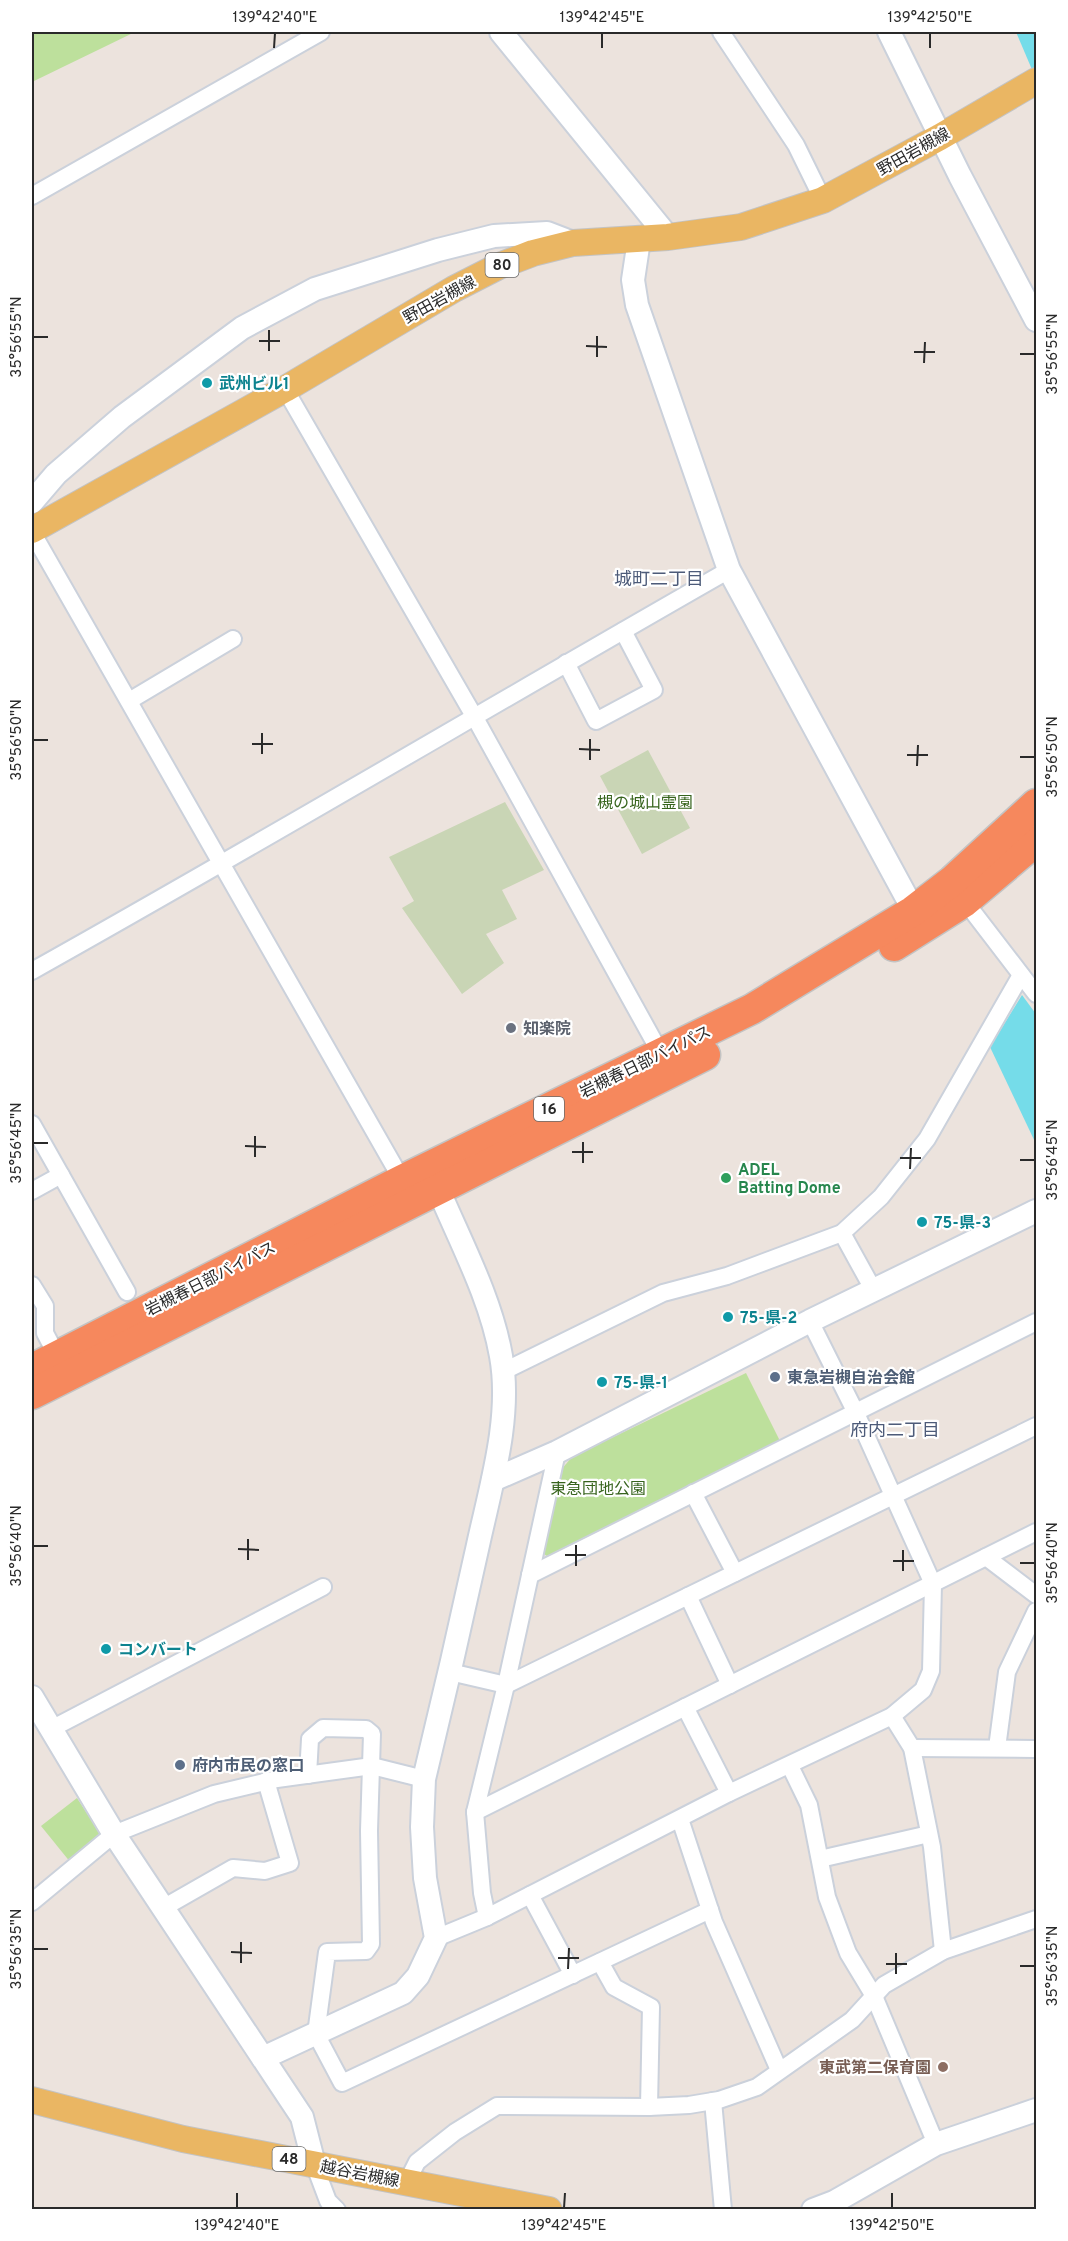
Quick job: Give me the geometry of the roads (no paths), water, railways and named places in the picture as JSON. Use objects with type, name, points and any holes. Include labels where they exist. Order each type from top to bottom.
[{"type":"highway","name":"岩槻春日部バイパス","points":[[958,892],[1036,804]]},
{"type":"highway","name":"岩槻春日部バイパス","points":[[32,1394],[439,1191],[759,1027],[1036,841]]},
{"type":"highway","name":"岩槻春日部バイパス","points":[[44,1362],[402,1180],[752,1008],[918,920]]},
{"type":"main road","name":"野田岩槻線","points":[[32,531],[285,389],[454,289],[490,271],[533,254],[573,243],[639,240],[741,227],[823,200],[940,137],[1036,81]]},
{"type":"main road","name":"越谷岩槻線","points":[[32,2100],[183,2139],[549,2210]]},
{"type":"street","points":[[32,196],[321,32]]},
{"type":"street","points":[[501,32],[668,237]]},
{"type":"street","points":[[721,32],[796,145],[823,200]]},
{"type":"street","points":[[889,32],[940,137],[1036,320]]},
{"type":"street","points":[[32,501],[56,474],[122,417],[242,328],[315,289],[438,250],[494,236],[547,233],[573,243]]},
{"type":"street","points":[[639,240],[633,280],[637,305],[729,570],[859,805],[918,920]]},
{"type":"street","points":[[285,389],[474,716],[661,1054]]},
{"type":"street","points":[[32,531],[402,1180]]},
{"type":"street","points":[[32,971],[223,864],[474,716],[729,570]]},
{"type":"street","points":[[566,663],[596,722],[654,690],[623,631]]},
{"type":"street","points":[[129,701],[233,639]]},
{"type":"street","points":[[958,892],[1036,994]]},
{"type":"street","points":[[502,1372],[663,1293],[727,1276],[842,1233],[881,1197],[927,1139],[1021,975]]},
{"type":"street","points":[[32,1124],[127,1292]]},
{"type":"street","points":[[32,1191],[61,1175]]},
{"type":"street","points":[[263,2058],[403,1993],[418,1976],[436,1938],[425,1878],[422,1827],[424,1779],[493,1480],[501,1430],[502,1372],[502,1358],[489,1308],[439,1191]]},
{"type":"street","points":[[493,1480],[557,1452],[810,1322],[1036,1211]]},
{"type":"street","points":[[842,1233],[874,1291]]},
{"type":"street","points":[[32,1284],[45,1306],[44,1362]]},
{"type":"street","points":[[436,1938],[487,1917],[729,1793],[892,1716],[923,1690],[931,1671],[933,1584],[855,1411],[810,1322]]},
{"type":"street","points":[[530,1575],[1036,1322]]},
{"type":"street","points":[[450,1672],[506,1685],[1036,1426]]},
{"type":"street","points":[[487,1917],[482,1893],[475,1812],[506,1685],[557,1452]]},
{"type":"street","points":[[693,1493],[735,1573]]},
{"type":"street","points":[[475,1812],[1036,1532]]},
{"type":"street","points":[[986,1557],[1036,1595]]},
{"type":"street","points":[[51,1729],[323,1587]]},
{"type":"street","points":[[688,1596],[730,1685]]},
{"type":"street","points":[[997,1748],[1007,1672],[1036,1611]]},
{"type":"street","points":[[32,1697],[114,1834],[302,2117],[314,2164],[331,2207]]},
{"type":"street","points":[[685,1707],[729,1793]]},
{"type":"street","points":[[892,1716],[912,1748],[929,1834],[943,1951]]},
{"type":"street","points":[[308,1775],[310,1739],[323,1728],[366,1729],[372,1734],[369,1831],[371,1944],[366,1951],[327,1952],[316,2034],[342,2083],[710,1910]]},
{"type":"street","points":[[912,1748],[1035,1749]]},
{"type":"street","points":[[790,1766],[809,1804],[827,1897],[848,1953],[874,1996],[936,2144]]},
{"type":"street","points":[[32,1902],[114,1834],[214,1794],[266,1781],[372,1767],[424,1779]]},
{"type":"street","points":[[163,1908],[233,1868],[265,1871],[290,1863],[266,1781]]},
{"type":"street","points":[[680,1819],[710,1910],[779,2070]]},
{"type":"street","points":[[820,1859],[929,1834]]},
{"type":"street","points":[[530,1895],[573,1975]]},
{"type":"street","points":[[407,2182],[417,2162],[455,2132],[497,2106],[649,2107],[713,2101],[757,2087],[852,2020],[884,1986],[943,1951],[1036,1919]]},
{"type":"street","points":[[600,1962],[614,1987],[651,2007],[649,2107]]},
{"type":"street","points":[[713,2101],[723,2210]]},
{"type":"street","points":[[813,2210],[834,2202],[936,2144],[1036,2110]]},
{"type":"water","points":[[1016,32],[1036,32],[1036,79]]},
{"type":"water","points":[[1022,995],[1036,1014],[1036,1144],[990,1047]]},
{"type":"place","name":"武州ビル1","points":[[207,383]]},
{"type":"place","name":"知楽院","points":[[511,1028]]},
{"type":"place","name":"ADEL Batting Dome","points":[[726,1178]]},
{"type":"place","name":"75-県-3","points":[[922,1222]]},
{"type":"place","name":"75-県-2","points":[[728,1317]]},
{"type":"place","name":"東急岩槻自治会館","points":[[775,1377]]},
{"type":"place","name":"75-県-1","points":[[602,1382]]},
{"type":"place","name":"コンバート","points":[[106,1649]]},
{"type":"place","name":"府内市民の窓口","points":[[180,1765]]},
{"type":"place","name":"東武第二保育園","points":[[943,2067]]},
{"type":"district","name":"城町二丁目","points":[[659,579]]},
{"type":"district","name":"府内二丁目","points":[[895,1430]]},
{"type":"park label","name":"槻の城山霊園","points":[[645,802]]},
{"type":"park label","name":"東急団地公園","points":[[598,1488]]}]
